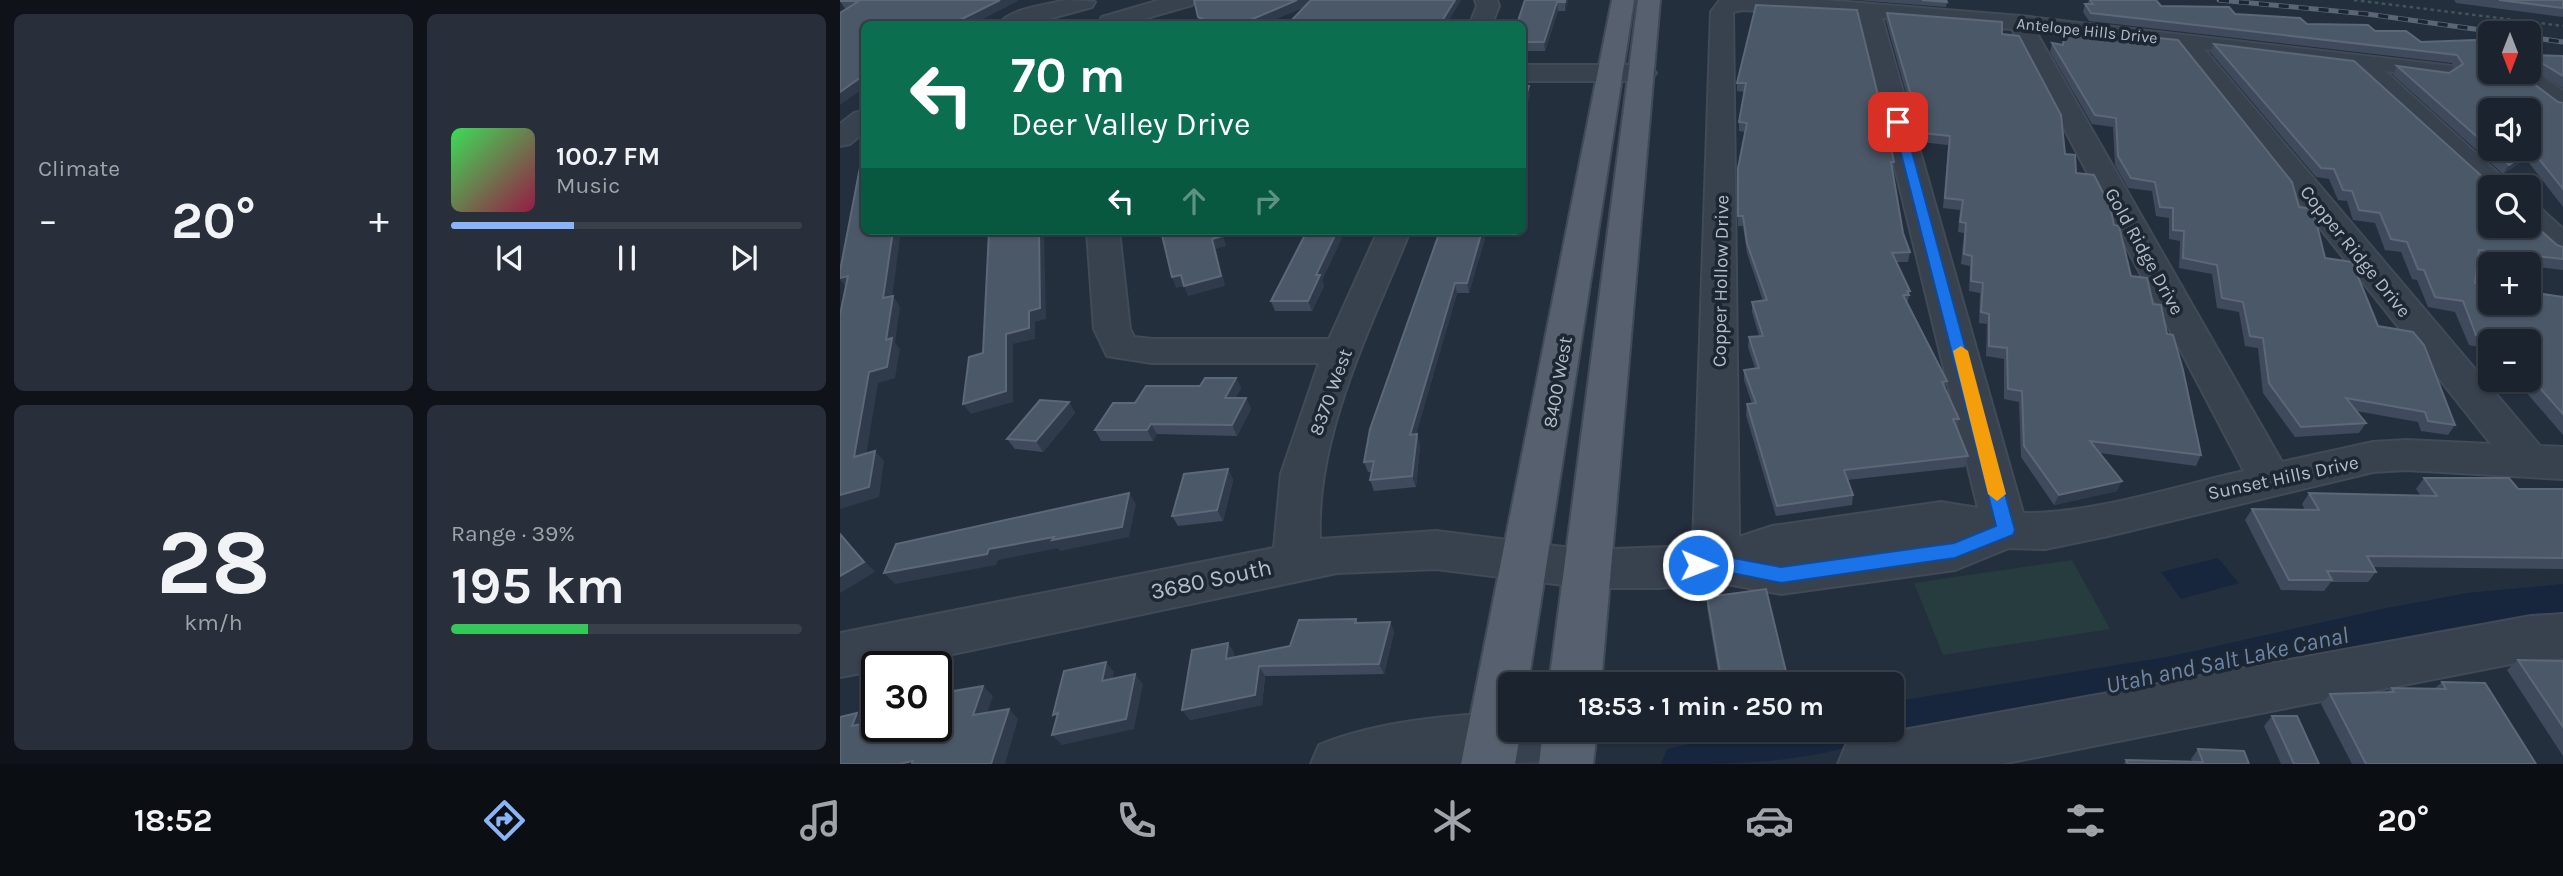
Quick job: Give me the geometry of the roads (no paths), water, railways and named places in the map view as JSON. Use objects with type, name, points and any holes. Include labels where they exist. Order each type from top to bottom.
[{"type":"main road","name":"8400 West","points":[[1576,672],[1587,569],[1627,73],[1623,0]]},
{"type":"main road","name":"8400 West","points":[[1490,751],[1525,563],[1627,73],[1649,0]]},
{"type":"street","points":[[1118,21],[1184,0]]},
{"type":"street","points":[[1482,21],[1488,6],[1486,0]]},
{"type":"street","points":[[1018,21],[1082,1],[1109,21]]},
{"type":"street","name":"Antelope Hills Drive","points":[[1730,4],[1868,10],[2020,23],[2443,71]]},
{"type":"street","name":"Copper Hollow Drive","points":[[1717,563],[1722,12],[1730,4]]},
{"type":"street","points":[[1868,10],[2006,530]]},
{"type":"street","name":"Gold Ridge Drive","points":[[2020,23],[2270,480]]},
{"type":"street","name":"Copper Ridge Drive","points":[[2183,40],[2546,463]]},
{"type":"street","points":[[2358,60],[2485,175]]},
{"type":"street","points":[[1526,73],[1627,73]]},
{"type":"street","points":[[2538,84],[2558,96]]},
{"type":"street","points":[[840,138],[861,121]]},
{"type":"street","points":[[2541,226],[2563,246]]},
{"type":"street","points":[[1103,235],[1112,330],[1120,347],[1152,351],[1344,351]]},
{"type":"street","name":"8370 West","points":[[1298,561],[1297,506],[1307,461],[1344,351],[1392,235]]},
{"type":"street","name":"Sunset Hills Drive","points":[[1587,569],[1660,569],[1717,563],[1781,575],[1955,551],[2006,530],[2045,531],[2108,519],[2373,457],[2406,455],[2546,463]]},
{"type":"street","name":"3680 South","points":[[840,655],[1298,561],[1350,553],[1436,550],[1587,569]]},
{"type":"street","points":[[1866,764],[2504,643],[2563,636]]},
{"type":"street","points":[[1338,764],[1440,742],[1490,751],[1521,742]]},
{"type":"water","points":[[2218,558],[2239,583],[2181,599],[2161,572]]},
{"type":"waterway","name":"Utah and Salt Lake Canal","points":[[1904,719],[2172,674],[2387,624],[2467,609],[2563,600]]},
{"type":"waterway","name":"Utah and Salt Lake Canal","points":[[1682,764],[1786,742]]},
{"type":"railway","points":[[2219,0],[2367,14],[2478,30]]},
{"type":"railway","points":[[2541,39],[2563,42]]}]
